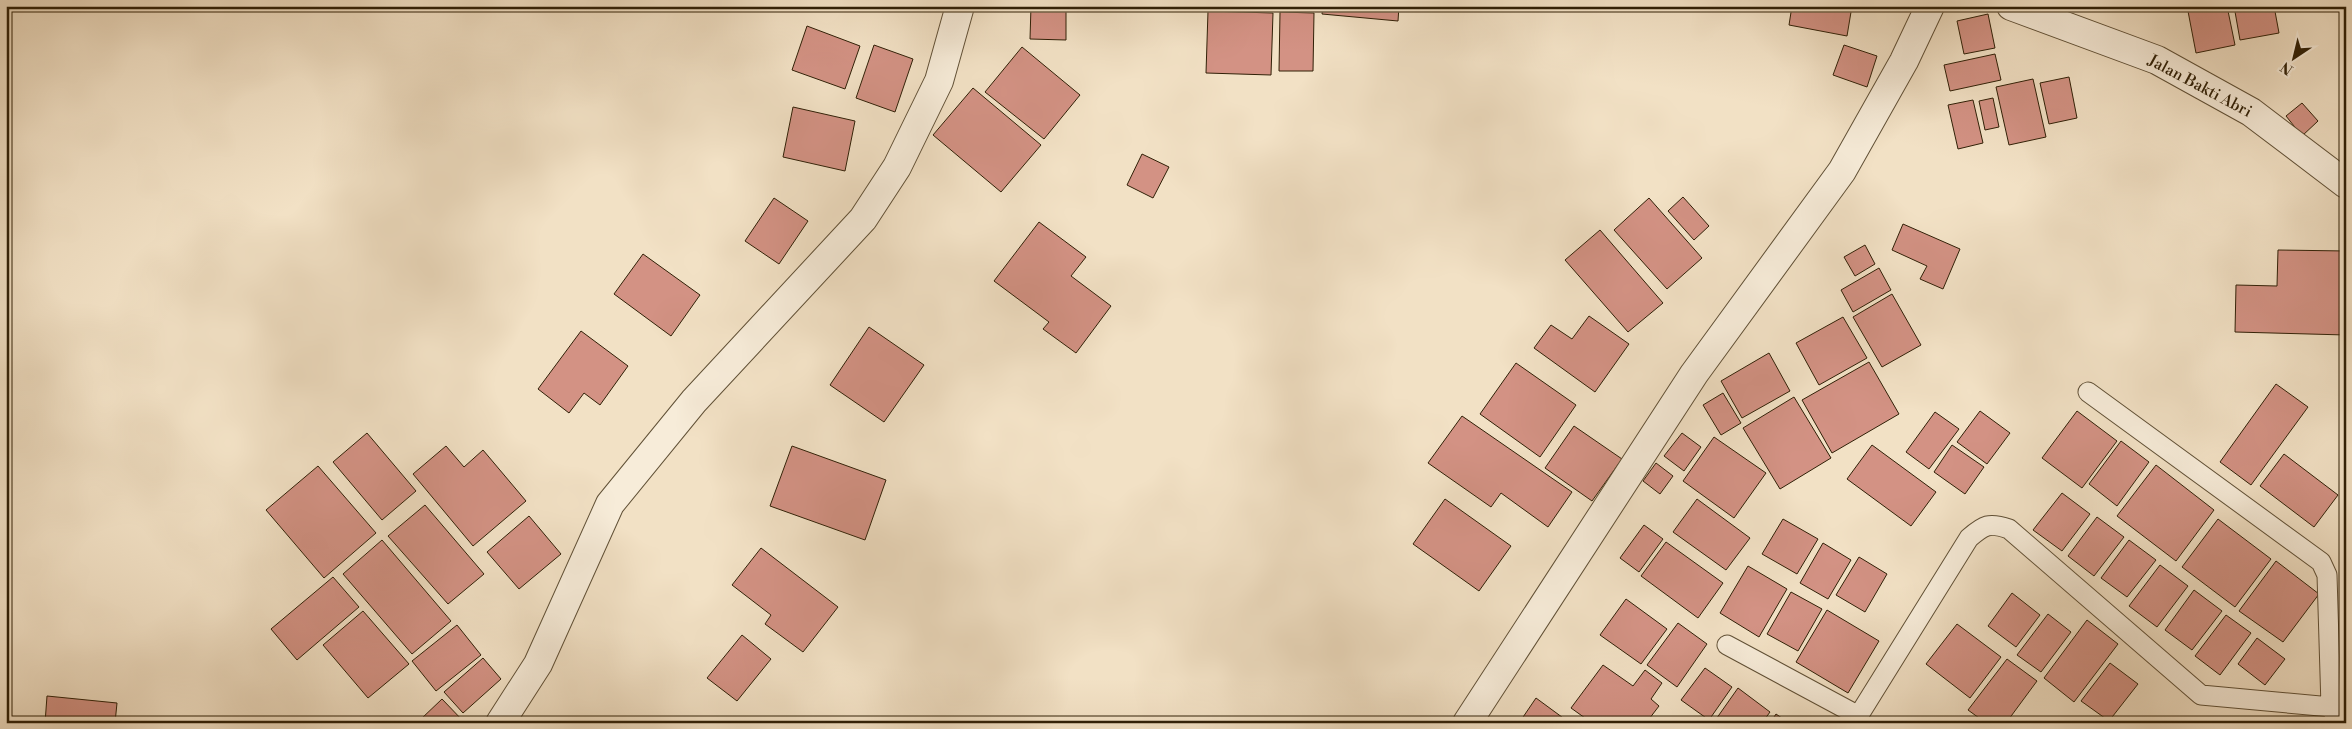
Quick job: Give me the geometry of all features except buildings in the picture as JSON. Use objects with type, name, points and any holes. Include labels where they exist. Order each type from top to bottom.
[{"type":"street","points":[[500,723],[538,664],[610,504],[694,401],[863,220],[897,167],[938,81],[960,6]]},
{"type":"street","points":[[1467,723],[1694,374],[1842,171],[1904,61],[1930,6]]},
{"type":"street","name":"Jalan Bakti Abri","points":[[2010,6],[2157,60],[2251,112],[2346,184]]},
{"type":"lane","points":[[1727,645],[1855,719],[1969,538],[1981,527],[1995,524],[2008,529],[2202,695],[2335,715],[2327,575],[2321,562],[2311,552],[2088,392]]}]
